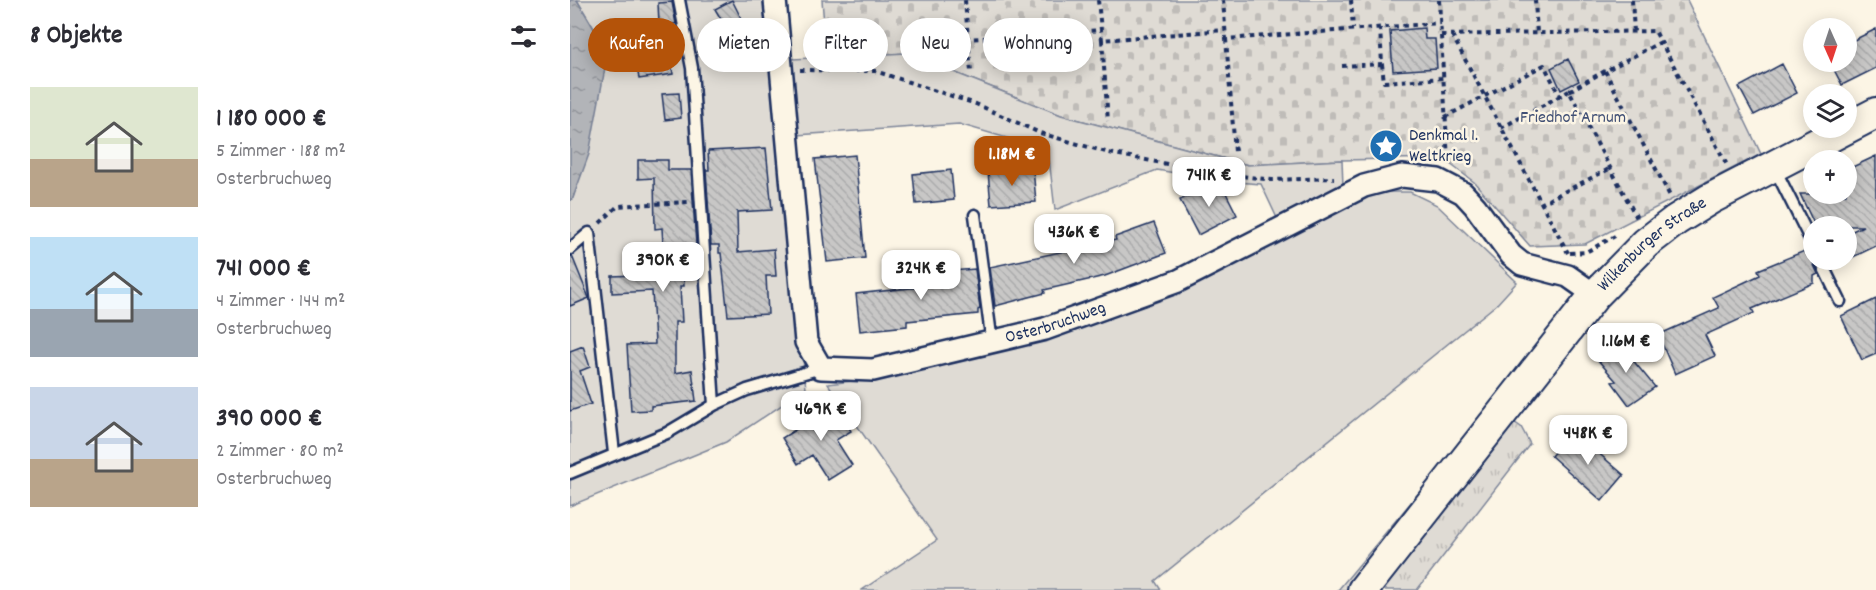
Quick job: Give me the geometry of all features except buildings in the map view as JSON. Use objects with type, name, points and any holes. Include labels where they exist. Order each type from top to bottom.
[{"type":"main road","name":"Wilkenburger Straße","points":[[1363,590],[1595,295],[1646,243],[1710,199],[1876,113]]},
{"type":"street","points":[[775,0],[777,18]]},
{"type":"street","points":[[781,72],[806,342],[820,368]]},
{"type":"street","name":"Osterbruchweg","points":[[820,368],[873,370],[1045,329],[1178,281],[1364,186],[1402,176],[1438,180],[1463,193],[1476,206],[1512,255],[1522,264],[1568,276],[1595,295]]},
{"type":"lane","points":[[679,0],[692,68],[714,405]]},
{"type":"lane","points":[[1772,165],[1803,225]]},
{"type":"lane","points":[[975,215],[992,343]]},
{"type":"lane","points":[[570,249],[589,233]]},
{"type":"lane","points":[[589,233],[614,453]]},
{"type":"lane","points":[[1825,270],[1840,301]]},
{"type":"lane","points":[[570,473],[667,433],[714,405],[747,390],[820,368]]},
{"type":"path","points":[[965,0],[966,18]]},
{"type":"path","points":[[1098,0],[1108,122]]},
{"type":"path","points":[[1223,0],[1235,152]]},
{"type":"path","points":[[1351,0],[1353,29]]},
{"type":"path","points":[[1440,0],[1448,168]]},
{"type":"path","points":[[1535,0],[1537,34]]},
{"type":"path","points":[[1632,0],[1634,32]]},
{"type":"path","points":[[1226,39],[1441,23]]},
{"type":"path","points":[[1380,28],[1384,82],[1443,78]]},
{"type":"path","points":[[971,39],[1101,30]]},
{"type":"path","points":[[1102,40],[1225,30]]},
{"type":"path","points":[[1441,36],[1655,32],[1729,168]]},
{"type":"path","points":[[1452,35],[1568,253]]},
{"type":"path","points":[[1501,128],[1661,42]]},
{"type":"path","points":[[1342,66],[1382,64]]},
{"type":"path","points":[[1445,117],[1544,65],[1560,96]]},
{"type":"path","points":[[791,69],[875,70],[976,104],[1040,133],[1109,153],[1204,171],[1272,180],[1329,177],[1364,186]]},
{"type":"path","points":[[1605,71],[1675,204]]},
{"type":"path","points":[[1569,91],[1640,223],[1631,228]]},
{"type":"path","points":[[1540,204],[1611,168]]},
{"type":"path","points":[[589,233],[618,206],[700,201]]},
{"type":"path","points":[[1557,253],[1586,252],[1622,233]]},
{"type":"green space","points":[[577,0],[768,0],[770,18],[697,18],[697,72],[791,72],[791,59],[803,58],[803,72],[888,72],[888,54],[900,53],[900,72],[954,72],[1061,115],[1248,165],[1342,160],[1343,186],[1277,218],[1261,184],[1224,181],[1157,170],[1055,210],[1048,150],[959,124],[782,136],[806,389],[726,442],[570,506],[570,200],[573,198],[603,72],[685,72],[685,18],[588,18]]},
{"type":"green space","name":"Friedhof Arnum","points":[[822,0],[1687,0],[1761,154],[1585,244],[1530,246],[1474,182],[1442,158],[1248,165],[1061,115],[954,72],[971,72],[971,18],[900,18],[900,53],[888,54],[888,18],[824,18]]},
{"type":"green space","points":[[1378,192],[1410,192],[1437,205],[1517,282],[1497,304],[1155,581],[1161,590],[862,590],[937,540],[828,384],[876,378],[1287,237]]},
{"type":"green space","points":[[1491,406],[1521,427],[1530,444],[1417,590],[1338,590]]},
{"type":"water","points":[[570,0],[577,0],[588,18],[588,72],[604,72],[589,154],[573,198],[570,200]]},
{"type":"place","name":"Denkmal 1. Weltkrieg","points":[[1386,146]]}]
